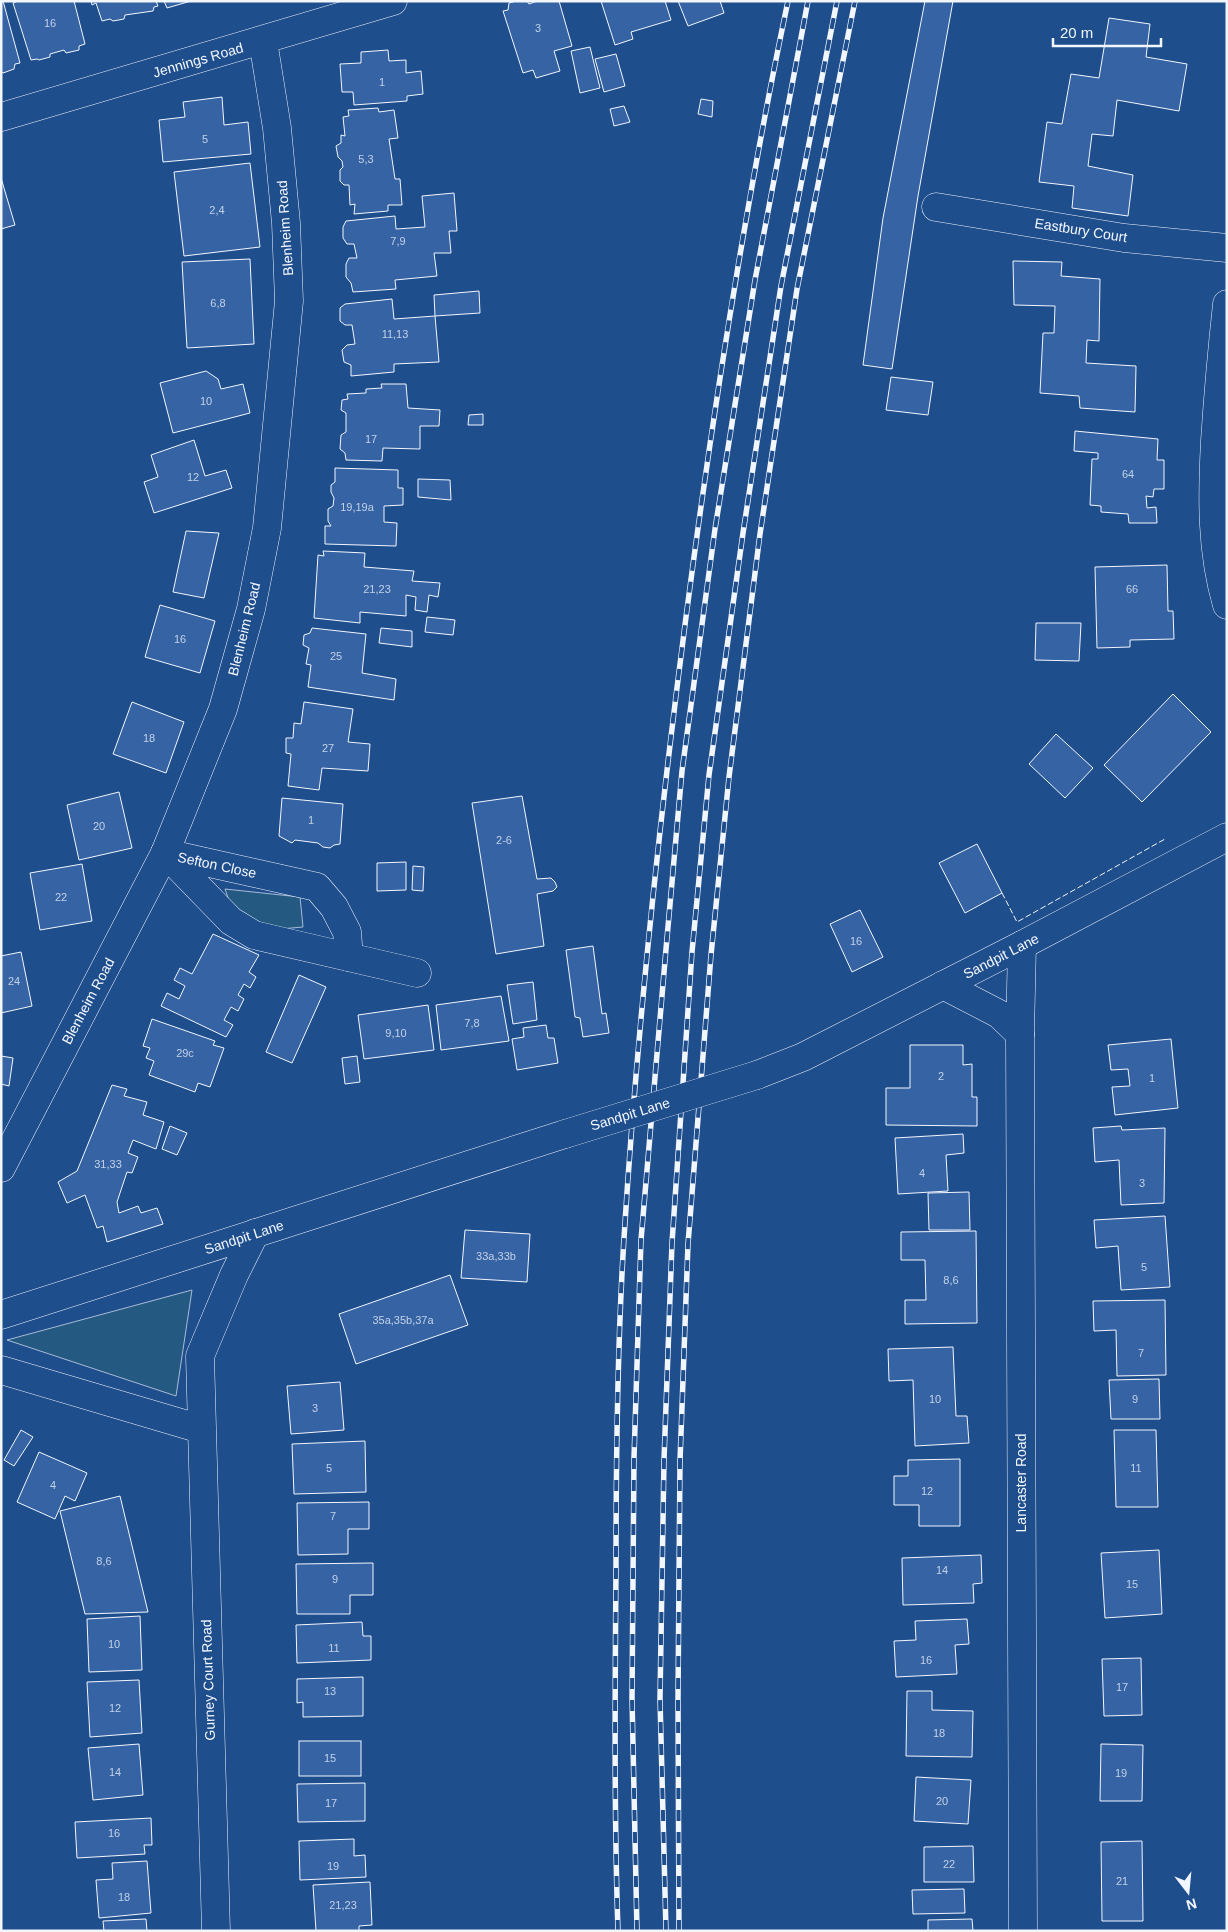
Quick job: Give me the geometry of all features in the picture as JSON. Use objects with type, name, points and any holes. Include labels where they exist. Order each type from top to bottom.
[{"type":"street","name":"Jennings Road","points":[[1,117],[393,1]]},
{"type":"street","name":"Blenheim Road","points":[[1,1168],[166,853],[223,709],[251,609],[266,528],[289,301],[286,223],[277,128],[263,41]]},
{"type":"street","name":"Eastbury Court","points":[[936,207],[1124,238],[1227,248]]},
{"type":"street","points":[[1227,304],[1218,392],[1212,491],[1215,545],[1227,605]]},
{"type":"street","name":"Sandpit Lane","points":[[1,1315],[565,1134],[757,1075],[802,1057],[1022,945],[1227,837]]},
{"type":"street","name":"Sefton Close","points":[[166,853],[317,887],[334,907],[348,932],[350,957]]},
{"type":"street","name":"Sefton Close","points":[[166,853],[231,921],[254,935],[417,973]]},
{"type":"street","name":"Lancaster Road","points":[[1022,945],[1020,1034],[1022,1931]]},
{"type":"street","points":[[944,985],[999,1014],[1020,1034]]},
{"type":"street","name":"Gurney Court Road","points":[[216,1931],[200,1356],[234,1275],[255,1233]]},
{"type":"street","points":[[1,1370],[201,1429]]},
{"type":"shaded area","points":[[225,889],[300,897],[303,927],[257,931],[234,915]]},
{"type":"shaded area","points":[[192,1290],[176,1396],[7,1340]]},
{"type":"building","points":[[1,1],[3,1],[20,63],[15,64],[14,69],[3,73],[1,71]]},
{"type":"building","points":[[18,1],[74,1],[85,44],[79,46],[79,50],[66,53],[64,50],[50,54],[50,57],[31,60],[13,3]]},
{"type":"building","points":[[91,1],[156,1],[158,6],[154,7],[153,11],[125,15],[124,19],[102,21],[96,3],[92,5]]},
{"type":"building","points":[[164,1],[191,1],[167,8]]},
{"type":"building","points":[[527,1],[529,4],[537,1],[559,1],[572,46],[554,51],[560,71],[536,78],[533,70],[523,73],[503,11],[508,10],[509,3]]},
{"type":"building","points":[[601,1],[665,1],[671,20],[631,32],[633,39],[615,45]]},
{"type":"building","points":[[678,1],[720,1],[724,13],[688,26]]},
{"type":"building","points":[[925,1],[953,1],[918,196],[892,369],[863,365],[883,218]]},
{"type":"building","points":[[1109,18],[1150,24],[1146,57],[1187,64],[1179,111],[1117,100],[1113,136],[1092,134],[1088,166],[1133,175],[1128,216],[1072,208],[1074,186],[1039,182],[1047,122],[1062,124],[1071,74],[1099,78]]},
{"type":"building","points":[[590,47],[600,88],[580,93],[571,51]]},
{"type":"building","points":[[388,50],[389,61],[406,60],[406,73],[421,71],[423,94],[407,96],[407,101],[354,105],[353,92],[342,92],[340,64],[361,63],[361,52]]},
{"type":"building","points":[[616,54],[625,86],[604,92],[595,59]]},
{"type":"building","points":[[222,97],[224,125],[248,122],[251,154],[163,162],[159,120],[185,117],[183,102]]},
{"type":"building","points":[[701,99],[713,101],[712,117],[698,114]]},
{"type":"building","points":[[624,106],[630,122],[614,126],[610,109]]},
{"type":"building","points":[[378,108],[379,112],[394,110],[398,138],[389,139],[395,179],[400,179],[402,205],[388,205],[388,211],[354,214],[355,204],[350,205],[349,185],[344,185],[340,181],[340,170],[343,167],[342,161],[338,157],[336,146],[341,143],[341,135],[345,136],[343,117],[349,116],[348,110]]},
{"type":"building","points":[[250,163],[260,247],[184,256],[174,172]]},
{"type":"building","points":[[1,178],[15,225],[1,229]]},
{"type":"building","points":[[454,193],[457,231],[449,231],[451,253],[434,253],[437,276],[395,280],[396,289],[353,292],[351,283],[346,277],[346,264],[349,258],[357,258],[354,244],[347,244],[343,238],[343,227],[346,221],[395,216],[396,229],[425,227],[422,196]]},
{"type":"building","points":[[250,259],[254,344],[187,348],[182,262]]},
{"type":"building","points":[[1013,261],[1062,262],[1061,276],[1100,279],[1099,341],[1087,340],[1086,363],[1136,366],[1135,412],[1080,408],[1079,396],[1040,393],[1043,333],[1054,333],[1055,306],[1014,305]]},
{"type":"building","points":[[479,291],[480,313],[435,316],[434,295]]},
{"type":"building","points":[[392,299],[394,319],[435,316],[439,362],[394,364],[394,372],[351,376],[351,365],[344,362],[342,350],[347,345],[355,344],[352,325],[345,325],[340,321],[340,308],[345,304]]},
{"type":"building","points":[[206,371],[218,379],[221,389],[243,384],[250,413],[173,433],[160,383]]},
{"type":"building","points":[[891,377],[933,382],[928,415],[886,410]]},
{"type":"building","points":[[381,384],[406,384],[408,408],[440,410],[439,426],[420,426],[420,449],[383,448],[382,461],[346,460],[345,453],[340,449],[341,435],[346,432],[346,413],[341,410],[342,400],[348,399],[347,394],[366,393],[366,389],[382,388]]},
{"type":"building","points":[[483,414],[483,425],[468,425],[469,415]]},
{"type":"building","points":[[1075,431],[1158,439],[1157,460],[1164,460],[1164,489],[1154,489],[1153,497],[1146,496],[1147,508],[1156,507],[1157,523],[1129,523],[1128,514],[1101,512],[1101,506],[1090,505],[1092,459],[1098,459],[1098,453],[1074,451]]},
{"type":"building","points":[[194,440],[205,476],[226,470],[232,488],[154,513],[144,482],[158,477],[151,455]]},
{"type":"building","points":[[335,468],[398,470],[398,488],[403,488],[403,505],[384,506],[384,522],[397,523],[396,546],[325,544],[325,526],[331,526],[328,521],[328,509],[333,506],[334,498],[331,492],[331,485],[335,482]]},
{"type":"building","points":[[418,479],[450,480],[451,500],[418,497]]},
{"type":"building","points":[[186,531],[219,533],[204,598],[173,592]]},
{"type":"building","points":[[323,551],[365,553],[364,567],[414,571],[412,581],[440,583],[438,597],[429,595],[427,612],[415,610],[416,597],[406,595],[406,616],[360,612],[360,623],[314,618],[318,555],[324,556]]},
{"type":"building","points":[[1167,565],[1168,611],[1173,611],[1174,639],[1130,640],[1130,647],[1097,648],[1095,567]]},
{"type":"building","points":[[160,605],[215,621],[200,673],[145,657]]},
{"type":"building","points":[[427,617],[455,620],[453,635],[425,632]]},
{"type":"building","points":[[1036,623],[1081,623],[1079,661],[1035,660]]},
{"type":"building","points":[[312,628],[366,634],[362,673],[396,679],[394,700],[308,687],[311,665],[306,664],[309,648],[303,645],[304,635],[310,633]]},
{"type":"building","points":[[381,628],[412,631],[412,647],[379,643]]},
{"type":"building","points":[[1173,694],[1211,732],[1142,802],[1104,765]]},
{"type":"building","points":[[132,702],[184,722],[166,773],[113,754]]},
{"type":"building","points":[[304,702],[353,709],[348,742],[370,744],[368,771],[322,768],[319,790],[288,786],[291,754],[286,753],[286,738],[293,738],[294,723],[301,724]]},
{"type":"building","points":[[1056,734],[1093,768],[1065,798],[1029,764]]},
{"type":"building","points":[[119,792],[132,848],[79,860],[67,805]]},
{"type":"building","points":[[522,796],[537,879],[551,878],[557,887],[553,891],[537,894],[544,946],[496,954],[472,803]]},
{"type":"building","points":[[282,798],[343,804],[340,844],[330,848],[323,847],[318,843],[295,840],[292,843],[279,836]]},
{"type":"building","points":[[977,844],[1002,893],[965,913],[939,863]]},
{"type":"building","points":[[406,862],[406,890],[377,891],[377,863]]},
{"type":"building","points":[[82,864],[92,921],[40,930],[30,873]]},
{"type":"building","points":[[413,866],[424,867],[423,891],[412,890]]},
{"type":"building","points":[[860,910],[883,957],[852,972],[830,924]]},
{"type":"building","points":[[213,934],[259,955],[249,972],[256,977],[250,988],[244,984],[238,995],[244,999],[238,1011],[231,1007],[224,1020],[233,1025],[226,1037],[161,1006],[167,993],[179,999],[185,986],[174,980],[180,968],[192,974]]},
{"type":"building","points":[[593,946],[602,1014],[606,1013],[609,1033],[583,1037],[580,1018],[575,1017],[566,950]]},
{"type":"building","points":[[21,952],[32,1006],[1,1013],[1,956]]},
{"type":"building","points":[[299,975],[326,987],[292,1063],[266,1052]]},
{"type":"building","points":[[533,982],[537,1020],[513,1024],[507,985]]},
{"type":"building","points":[[501,996],[509,1041],[441,1050],[436,1005]]},
{"type":"building","points":[[428,1005],[434,1050],[364,1059],[358,1015]]},
{"type":"building","points":[[152,1019],[215,1041],[213,1045],[224,1048],[210,1087],[198,1083],[195,1092],[149,1075],[154,1061],[146,1058],[150,1048],[143,1046]]},
{"type":"building","points":[[546,1025],[548,1038],[554,1038],[558,1063],[517,1070],[512,1039],[524,1037],[523,1028]]},
{"type":"building","points":[[1171,1039],[1178,1108],[1115,1115],[1112,1087],[1130,1086],[1128,1069],[1111,1070],[1108,1045]]},
{"type":"building","points":[[910,1045],[963,1045],[963,1065],[972,1064],[972,1097],[977,1097],[977,1126],[886,1125],[886,1088],[910,1088]]},
{"type":"building","points":[[1,1056],[13,1058],[9,1086],[1,1084]]},
{"type":"building","points":[[357,1056],[360,1082],[345,1084],[342,1058]]},
{"type":"building","points":[[112,1085],[127,1089],[124,1096],[147,1102],[143,1115],[164,1122],[156,1149],[133,1140],[128,1153],[138,1157],[132,1173],[127,1172],[117,1202],[119,1213],[138,1206],[141,1213],[157,1208],[163,1224],[107,1242],[103,1226],[97,1228],[85,1195],[67,1203],[58,1182],[77,1171]]},
{"type":"building","points":[[170,1126],[187,1133],[177,1155],[162,1149]]},
{"type":"building","points":[[1121,1126],[1122,1130],[1165,1128],[1164,1203],[1121,1205],[1119,1160],[1095,1162],[1093,1128]]},
{"type":"building","points":[[963,1134],[964,1153],[946,1155],[948,1191],[898,1194],[895,1138]]},
{"type":"building","points":[[969,1192],[970,1230],[929,1230],[928,1193]]},
{"type":"building","points":[[1165,1216],[1170,1287],[1121,1290],[1118,1246],[1096,1248],[1094,1220]]},
{"type":"building","points":[[465,1230],[530,1234],[527,1282],[461,1278]]},
{"type":"building","points":[[976,1231],[977,1323],[905,1324],[905,1300],[926,1300],[925,1260],[901,1260],[901,1232]]},
{"type":"building","points":[[450,1275],[468,1325],[356,1364],[339,1314]]},
{"type":"building","points":[[1165,1300],[1166,1375],[1117,1376],[1116,1330],[1094,1331],[1093,1301]]},
{"type":"building","points":[[953,1347],[956,1416],[967,1416],[969,1443],[915,1446],[913,1380],[889,1381],[888,1349]]},
{"type":"building","points":[[1159,1379],[1160,1419],[1111,1419],[1109,1380]]},
{"type":"building","points":[[340,1382],[344,1430],[291,1434],[287,1386]]},
{"type":"building","points":[[21,1430],[33,1437],[14,1466],[4,1460]]},
{"type":"building","points":[[1114,1430],[1156,1430],[1158,1507],[1116,1507]]},
{"type":"building","points":[[365,1441],[366,1492],[294,1494],[292,1444]]},
{"type":"building","points":[[39,1452],[87,1473],[75,1501],[65,1496],[55,1519],[17,1502]]},
{"type":"building","points":[[960,1459],[960,1526],[919,1526],[919,1505],[894,1505],[894,1476],[908,1476],[908,1460]]},
{"type":"building","points":[[120,1496],[148,1612],[85,1614],[60,1511]]},
{"type":"building","points":[[369,1502],[369,1529],[348,1529],[348,1554],[298,1555],[297,1503]]},
{"type":"building","points":[[1159,1550],[1162,1614],[1105,1618],[1101,1553]]},
{"type":"building","points":[[981,1555],[982,1583],[973,1584],[974,1603],[903,1605],[902,1558]]},
{"type":"building","points":[[373,1563],[373,1595],[350,1595],[350,1614],[297,1614],[296,1564]]},
{"type":"building","points":[[140,1616],[142,1670],[89,1672],[87,1619]]},
{"type":"building","points":[[967,1619],[969,1644],[955,1645],[957,1674],[896,1677],[894,1641],[916,1640],[915,1621]]},
{"type":"building","points":[[362,1622],[363,1636],[371,1636],[371,1660],[297,1663],[296,1625]]},
{"type":"building","points":[[1141,1658],[1142,1715],[1104,1716],[1102,1659]]},
{"type":"building","points":[[363,1677],[363,1716],[303,1717],[303,1702],[297,1703],[297,1679]]},
{"type":"building","points":[[139,1680],[142,1733],[90,1737],[87,1682]]},
{"type":"building","points":[[907,1691],[932,1691],[932,1710],[973,1711],[972,1757],[906,1756]]},
{"type":"building","points":[[299,1741],[361,1741],[361,1776],[299,1776]]},
{"type":"building","points":[[139,1744],[143,1795],[93,1800],[88,1748]]},
{"type":"building","points":[[1101,1744],[1143,1745],[1142,1801],[1100,1801]]},
{"type":"building","points":[[916,1777],[971,1780],[968,1824],[914,1821]]},
{"type":"building","points":[[365,1783],[365,1821],[298,1822],[297,1784]]},
{"type":"building","points":[[151,1818],[152,1845],[144,1845],[145,1854],[77,1858],[75,1822]]},
{"type":"building","points":[[354,1839],[354,1856],[365,1855],[366,1877],[300,1880],[299,1841]]},
{"type":"building","points":[[1142,1841],[1143,1921],[1102,1921],[1101,1842]]},
{"type":"building","points":[[973,1846],[974,1882],[924,1882],[924,1847]]},
{"type":"building","points":[[147,1861],[151,1913],[99,1918],[96,1880],[113,1879],[112,1863]]},
{"type":"building","points":[[370,1882],[372,1925],[359,1926],[359,1931],[316,1931],[313,1885]]},
{"type":"building","points":[[964,1889],[965,1913],[913,1914],[912,1890]]},
{"type":"building","points":[[146,1919],[147,1931],[104,1931],[103,1921]]},
{"type":"building","points":[[972,1919],[973,1931],[928,1931],[928,1920]]},
{"type":"railway","points":[[618,1931],[615,1705],[618,1362],[624,1238],[635,1082],[667,772],[707,463],[744,231],[788,1]]},
{"type":"railway","points":[[637,1931],[632,1698],[634,1458],[641,1240],[666,949],[682,771],[715,529],[755,280],[808,1]]},
{"type":"railway","points":[[666,1931],[660,1699],[664,1460],[672,1243],[692,952],[709,775],[743,533],[781,286],[837,1]]},
{"type":"railway","points":[[679,1931],[680,1461],[688,1244],[711,955],[729,777],[760,534],[797,289],[855,1]]},
{"type":"fence","points":[[1002,893],[1017,922],[1165,839]]}]
